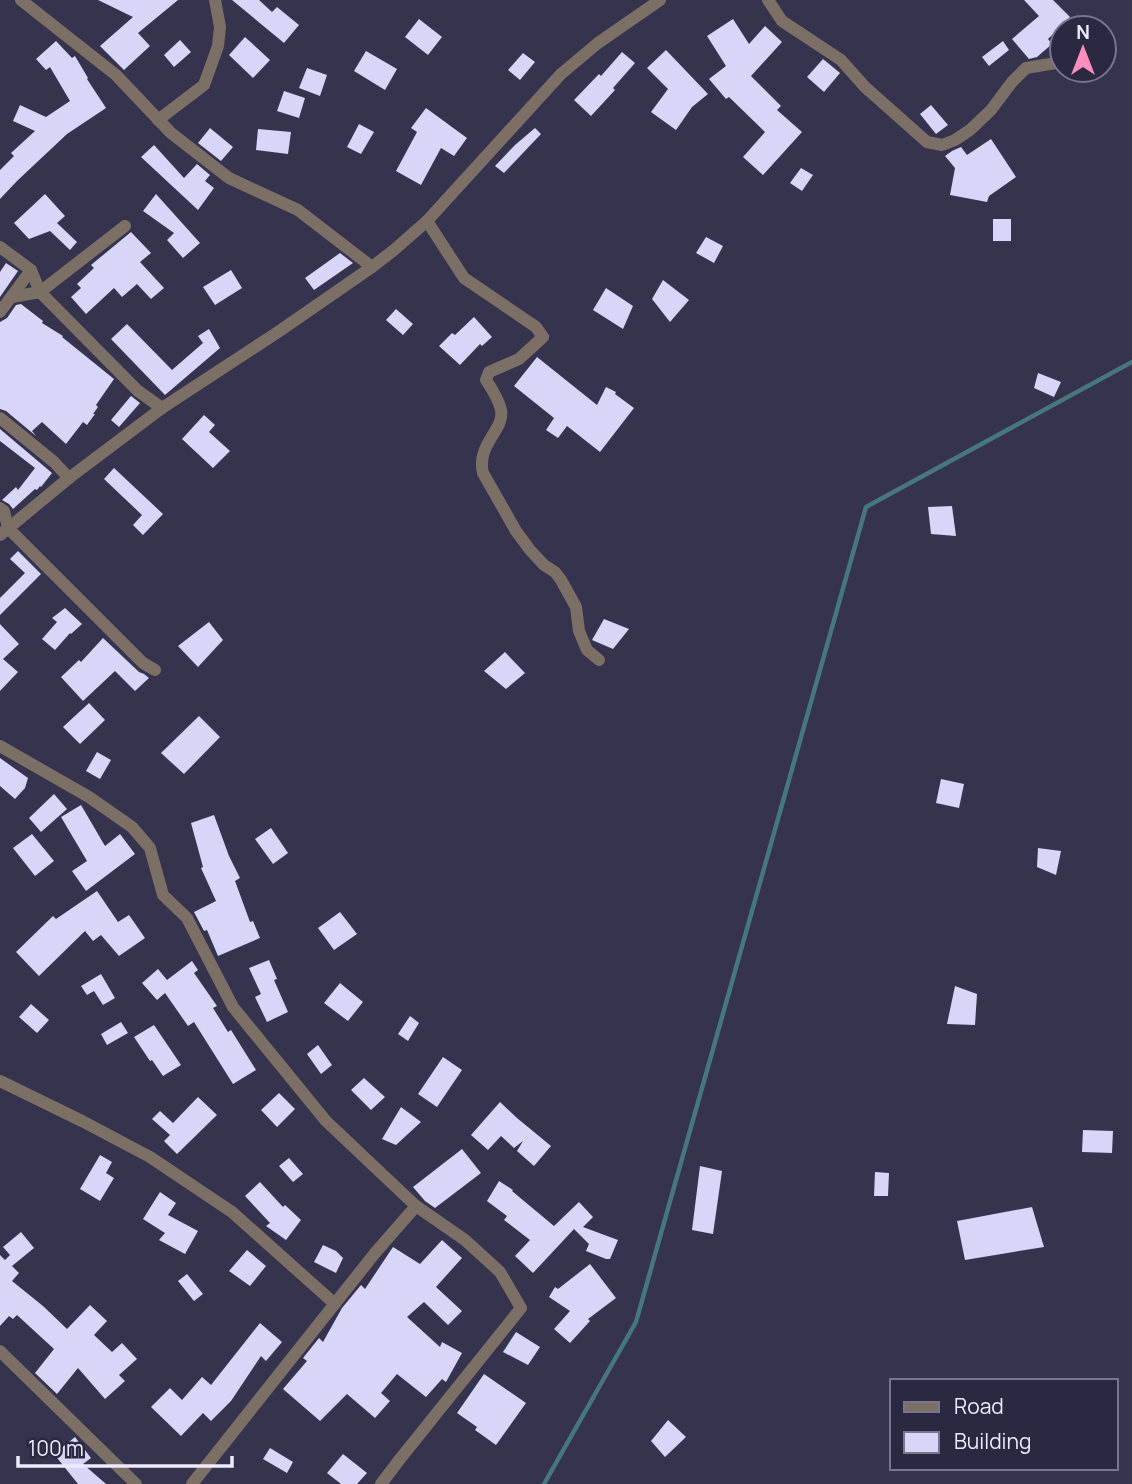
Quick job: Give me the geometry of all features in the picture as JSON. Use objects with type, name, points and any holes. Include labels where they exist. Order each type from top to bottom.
[{"type":"street","points":[[21,0],[116,75],[171,133],[229,178],[298,210],[372,267]]},
{"type":"street","points":[[158,120],[204,85],[218,46],[220,27],[215,0]]},
{"type":"street","points":[[4,531],[162,408],[372,267],[427,221],[561,74],[598,43],[660,0]]},
{"type":"street","points":[[768,0],[782,20],[841,60],[865,87],[927,142],[943,145],[955,140],[991,110],[1026,68],[1048,64]]},
{"type":"street","points":[[427,221],[464,278],[536,327],[543,337],[519,359],[489,372],[486,380],[502,413],[498,427],[485,447],[481,464],[483,473],[516,531],[530,550],[561,580],[576,607],[579,631],[587,650],[599,660]]},
{"type":"street","points":[[12,297],[40,292],[125,226]]},
{"type":"street","points":[[0,247],[31,270],[40,292],[138,391],[162,408]]},
{"type":"street","points":[[0,312],[31,270]]},
{"type":"street","points":[[0,418],[54,462],[69,478]]},
{"type":"street","points":[[0,508],[4,511],[4,531],[142,663],[155,670]]},
{"type":"street","points":[[0,746],[89,797],[132,827],[150,848],[163,895],[187,918],[233,1007],[326,1121],[416,1206],[465,1240],[500,1272],[522,1308],[381,1484]]},
{"type":"street","points":[[0,1081],[150,1157],[232,1212],[335,1304]]},
{"type":"street","points":[[192,1484],[375,1253],[416,1206]]},
{"type":"street","points":[[0,1352],[136,1484]]},
{"type":"building","points":[[98,0],[178,0],[138,33],[150,46],[124,70],[100,46],[133,17]]},
{"type":"building","points":[[232,0],[259,0],[272,12],[277,7],[299,25],[284,43]]},
{"type":"building","points":[[1024,0],[1053,0],[1067,14],[1048,14],[1048,47],[1037,57],[1029,59],[1012,39],[1039,16]]},
{"type":"building","points":[[419,19],[442,37],[428,55],[405,37]]},
{"type":"building","points":[[733,19],[749,44],[765,26],[782,42],[751,76],[781,106],[777,110],[802,132],[763,175],[743,157],[765,132],[729,97],[726,99],[709,79],[726,66],[707,36]]},
{"type":"building","points":[[245,37],[270,60],[253,78],[229,55]]},
{"type":"building","points":[[180,40],[191,52],[174,67],[164,55]]},
{"type":"building","points":[[56,41],[72,58],[75,56],[106,108],[67,134],[0,199],[0,170],[14,156],[11,153],[35,131],[13,121],[20,105],[46,117],[70,101],[50,67],[46,70],[36,59]]},
{"type":"building","points":[[1003,41],[1009,50],[989,66],[982,57]]},
{"type":"building","points":[[666,50],[708,94],[692,107],[676,130],[651,112],[668,89],[647,68]]},
{"type":"building","points":[[366,51],[397,69],[385,90],[354,71]]},
{"type":"building","points":[[622,52],[635,63],[591,116],[574,100],[599,74],[601,76]]},
{"type":"building","points":[[523,53],[535,62],[520,80],[508,70]]},
{"type":"building","points":[[823,59],[840,73],[824,92],[807,77]]},
{"type":"building","points":[[307,68],[327,75],[320,96],[299,88]]},
{"type":"building","points":[[284,91],[305,98],[299,118],[277,111]]},
{"type":"building","points":[[931,105],[948,125],[936,134],[920,114]]},
{"type":"building","points":[[426,108],[467,138],[454,156],[441,148],[421,185],[396,171],[417,132],[411,128]]},
{"type":"building","points":[[359,124],[374,132],[361,154],[347,147]]},
{"type":"building","points":[[210,128],[233,147],[221,161],[198,143]]},
{"type":"building","points":[[535,128],[541,134],[504,173],[495,166],[515,145]]},
{"type":"building","points":[[258,129],[291,132],[288,154],[256,150]]},
{"type":"building","points":[[991,139],[1016,177],[989,196],[987,202],[950,195],[955,168],[945,156],[961,147],[967,155]]},
{"type":"building","points":[[154,145],[184,178],[197,164],[210,175],[205,181],[214,188],[198,210],[141,157]]},
{"type":"building","points":[[801,168],[813,175],[802,191],[790,183]]},
{"type":"building","points":[[45,194],[65,216],[57,223],[77,242],[70,250],[50,231],[29,239],[14,223]]},
{"type":"building","points":[[156,194],[200,243],[183,258],[167,240],[174,233],[143,211]]},
{"type":"building","points":[[993,219],[1011,219],[1011,241],[993,241]]},
{"type":"building","points":[[131,232],[151,253],[140,262],[164,288],[151,299],[137,284],[122,297],[114,288],[86,314],[71,297],[81,288],[77,284],[94,268],[91,265]]},
{"type":"building","points":[[706,237],[723,246],[714,263],[696,253]]},
{"type":"building","points":[[340,253],[353,263],[314,290],[305,278]]},
{"type":"building","points":[[6,263],[18,271],[0,297],[0,272]]},
{"type":"building","points":[[231,270],[242,288],[215,305],[203,287]]},
{"type":"building","points":[[663,280],[689,300],[670,322],[652,299]]},
{"type":"building","points":[[606,288],[633,306],[623,329],[593,310]]},
{"type":"building","points":[[21,304],[114,379],[96,405],[98,407],[95,414],[87,425],[83,422],[66,444],[42,422],[32,431],[36,436],[0,409],[0,322],[7,318],[16,305]]},
{"type":"building","points":[[396,309],[413,324],[403,335],[386,320]]},
{"type":"building","points":[[474,317],[492,337],[482,346],[480,344],[460,365],[439,346]]},
{"type":"building","points":[[127,324],[172,370],[203,343],[198,336],[209,329],[220,348],[165,395],[111,339]]},
{"type":"building","points":[[537,357],[597,405],[606,387],[634,408],[600,452],[567,426],[558,438],[546,430],[554,418],[514,386]]},
{"type":"building","points":[[1038,373],[1061,382],[1054,397],[1034,388]]},
{"type":"building","points":[[131,396],[140,403],[119,427],[111,420]]},
{"type":"building","points":[[204,415],[215,425],[209,432],[230,451],[213,468],[182,439]]},
{"type":"building","points":[[0,429],[52,473],[41,487],[35,489],[13,509],[2,500],[16,487],[18,490],[35,468],[0,441]]},
{"type":"building","points":[[114,468],[163,514],[143,535],[133,525],[142,515],[104,479]]},
{"type":"building","points":[[952,506],[956,536],[931,534],[928,507]]},
{"type":"building","points":[[18,551],[41,574],[0,615],[0,598],[25,573],[10,559]]},
{"type":"building","points":[[65,608],[82,624],[55,650],[42,639],[57,622],[52,618]]},
{"type":"building","points":[[604,619],[629,629],[613,649],[592,640]]},
{"type":"building","points":[[209,622],[223,640],[198,667],[178,646]]},
{"type":"building","points":[[0,624],[19,644],[3,659],[18,672],[0,691]]},
{"type":"building","points":[[103,638],[149,678],[135,691],[115,671],[83,701],[61,677],[79,660],[81,662]]},
{"type":"building","points":[[505,652],[525,673],[506,689],[484,671]]},
{"type":"building","points":[[89,703],[105,720],[80,744],[63,727]]},
{"type":"building","points":[[199,716],[220,737],[184,774],[161,753]]},
{"type":"building","points":[[97,752],[111,760],[100,779],[86,771]]},
{"type":"building","points":[[0,758],[28,778],[25,788],[15,799],[0,786]]},
{"type":"building","points":[[941,779],[964,784],[959,808],[936,803]]},
{"type":"building","points":[[54,794],[67,809],[41,832],[29,818]]},
{"type":"building","points":[[81,805],[105,846],[120,834],[135,854],[86,891],[72,871],[87,861],[61,817]]},
{"type":"building","points":[[214,815],[240,878],[235,881],[250,922],[253,921],[260,938],[218,956],[207,930],[204,931],[194,912],[216,901],[201,868],[203,867],[191,823]]},
{"type":"building","points":[[271,828],[288,853],[273,864],[255,839]]},
{"type":"building","points":[[32,834],[54,861],[35,876],[13,848]]},
{"type":"building","points":[[1038,848],[1061,851],[1056,875],[1037,867]]},
{"type":"building","points":[[97,891],[118,922],[129,915],[145,938],[119,956],[101,935],[93,941],[85,931],[39,976],[16,952],[53,916],[56,919]]},
{"type":"building","points":[[340,912],[357,934],[334,950],[318,928]]},
{"type":"building","points":[[269,960],[277,979],[274,980],[288,1012],[267,1022],[255,997],[261,994],[249,968]]},
{"type":"building","points":[[192,961],[198,970],[194,973],[217,1006],[213,1008],[228,1032],[231,1030],[256,1070],[233,1084],[194,1022],[188,1026],[165,993],[157,1000],[142,983],[158,969],[167,980]]},
{"type":"building","points":[[101,974],[115,998],[103,1005],[94,991],[87,995],[81,986]]},
{"type":"building","points":[[340,983],[363,1002],[348,1021],[324,1003]]},
{"type":"building","points":[[955,986],[977,994],[975,1025],[947,1024]]},
{"type":"building","points":[[31,1004],[49,1020],[37,1033],[19,1017]]},
{"type":"building","points":[[410,1016],[419,1023],[408,1041],[398,1034]]},
{"type":"building","points":[[121,1022],[128,1033],[107,1045],[101,1034]]},
{"type":"building","points":[[154,1025],[181,1065],[163,1076],[134,1037]]},
{"type":"building","points":[[318,1045],[332,1065],[321,1074],[307,1054]]},
{"type":"building","points":[[443,1057],[462,1070],[437,1107],[418,1094]]},
{"type":"building","points":[[364,1078],[385,1097],[371,1110],[351,1090]]},
{"type":"building","points":[[279,1093],[295,1109],[277,1127],[261,1110]]},
{"type":"building","points":[[198,1097],[217,1115],[177,1154],[164,1141],[170,1135],[152,1119],[160,1111],[173,1123]]},
{"type":"building","points":[[500,1102],[551,1146],[534,1166],[517,1151],[523,1141],[514,1148],[501,1136],[488,1150],[471,1135]]},
{"type":"building","points":[[401,1107],[421,1122],[396,1145],[382,1139]]},
{"type":"building","points":[[1083,1130],[1113,1131],[1112,1153],[1082,1152]]},
{"type":"building","points":[[462,1149],[481,1173],[435,1208],[413,1187]]},
{"type":"building","points":[[100,1155],[112,1162],[106,1173],[114,1178],[100,1201],[80,1189]]},
{"type":"building","points":[[289,1158],[303,1174],[293,1182],[279,1166]]},
{"type":"building","points":[[700,1166],[722,1171],[713,1234],[692,1230]]},
{"type":"building","points":[[875,1172],[889,1173],[888,1196],[874,1196]]},
{"type":"building","points":[[499,1181],[554,1226],[579,1202],[593,1217],[583,1227],[618,1240],[610,1259],[586,1251],[589,1244],[574,1229],[533,1273],[515,1256],[530,1240],[504,1220],[507,1216],[487,1201]]},
{"type":"building","points":[[260,1182],[283,1207],[285,1205],[301,1220],[286,1240],[266,1226],[270,1223],[245,1196]]},
{"type":"building","points":[[160,1192],[176,1203],[168,1215],[198,1231],[185,1254],[159,1240],[165,1233],[143,1219]]},
{"type":"building","points":[[1032,1207],[1044,1247],[965,1260],[957,1221]]},
{"type":"building","points":[[21,1232],[34,1248],[12,1266],[19,1273],[12,1281],[67,1329],[90,1305],[107,1321],[94,1335],[112,1352],[122,1343],[137,1359],[119,1375],[125,1381],[105,1399],[78,1368],[57,1394],[35,1373],[54,1349],[17,1315],[13,1319],[9,1316],[0,1326],[0,1255],[5,1260],[10,1255],[3,1247]]},
{"type":"building","points":[[442,1240],[462,1258],[436,1287],[462,1311],[448,1325],[424,1302],[407,1317],[440,1347],[442,1342],[462,1353],[446,1382],[442,1379],[426,1397],[397,1374],[381,1393],[390,1401],[375,1418],[347,1394],[320,1421],[283,1389],[307,1361],[303,1358],[319,1338],[323,1342],[342,1308],[361,1285],[365,1289],[393,1247],[420,1264]]},
{"type":"building","points":[[323,1245],[343,1258],[336,1273],[314,1262]]},
{"type":"building","points":[[247,1250],[266,1266],[250,1286],[229,1271]]},
{"type":"building","points":[[590,1264],[616,1298],[588,1319],[590,1321],[570,1343],[554,1329],[570,1311],[549,1297],[555,1287],[558,1289]]},
{"type":"building","points":[[187,1274],[203,1294],[194,1301],[178,1281]]},
{"type":"building","points":[[260,1323],[282,1342],[266,1361],[261,1356],[231,1401],[211,1421],[203,1413],[181,1436],[151,1407],[170,1388],[182,1400],[202,1377],[211,1385]]},
{"type":"building","points":[[516,1332],[540,1347],[528,1365],[503,1352]]},
{"type":"building","points":[[484,1374],[526,1403],[496,1445],[457,1413]]},
{"type":"building","points":[[668,1420],[686,1437],[665,1457],[651,1441]]},
{"type":"building","points":[[75,1437],[91,1458],[83,1464],[106,1484],[78,1484],[54,1454]]},
{"type":"building","points":[[270,1448],[293,1462],[287,1473],[263,1459]]},
{"type":"building","points":[[343,1454],[367,1473],[357,1484],[341,1484],[327,1473]]},
{"type":"waterway","points":[[544,1484],[636,1322],[866,507],[1132,362]]}]
